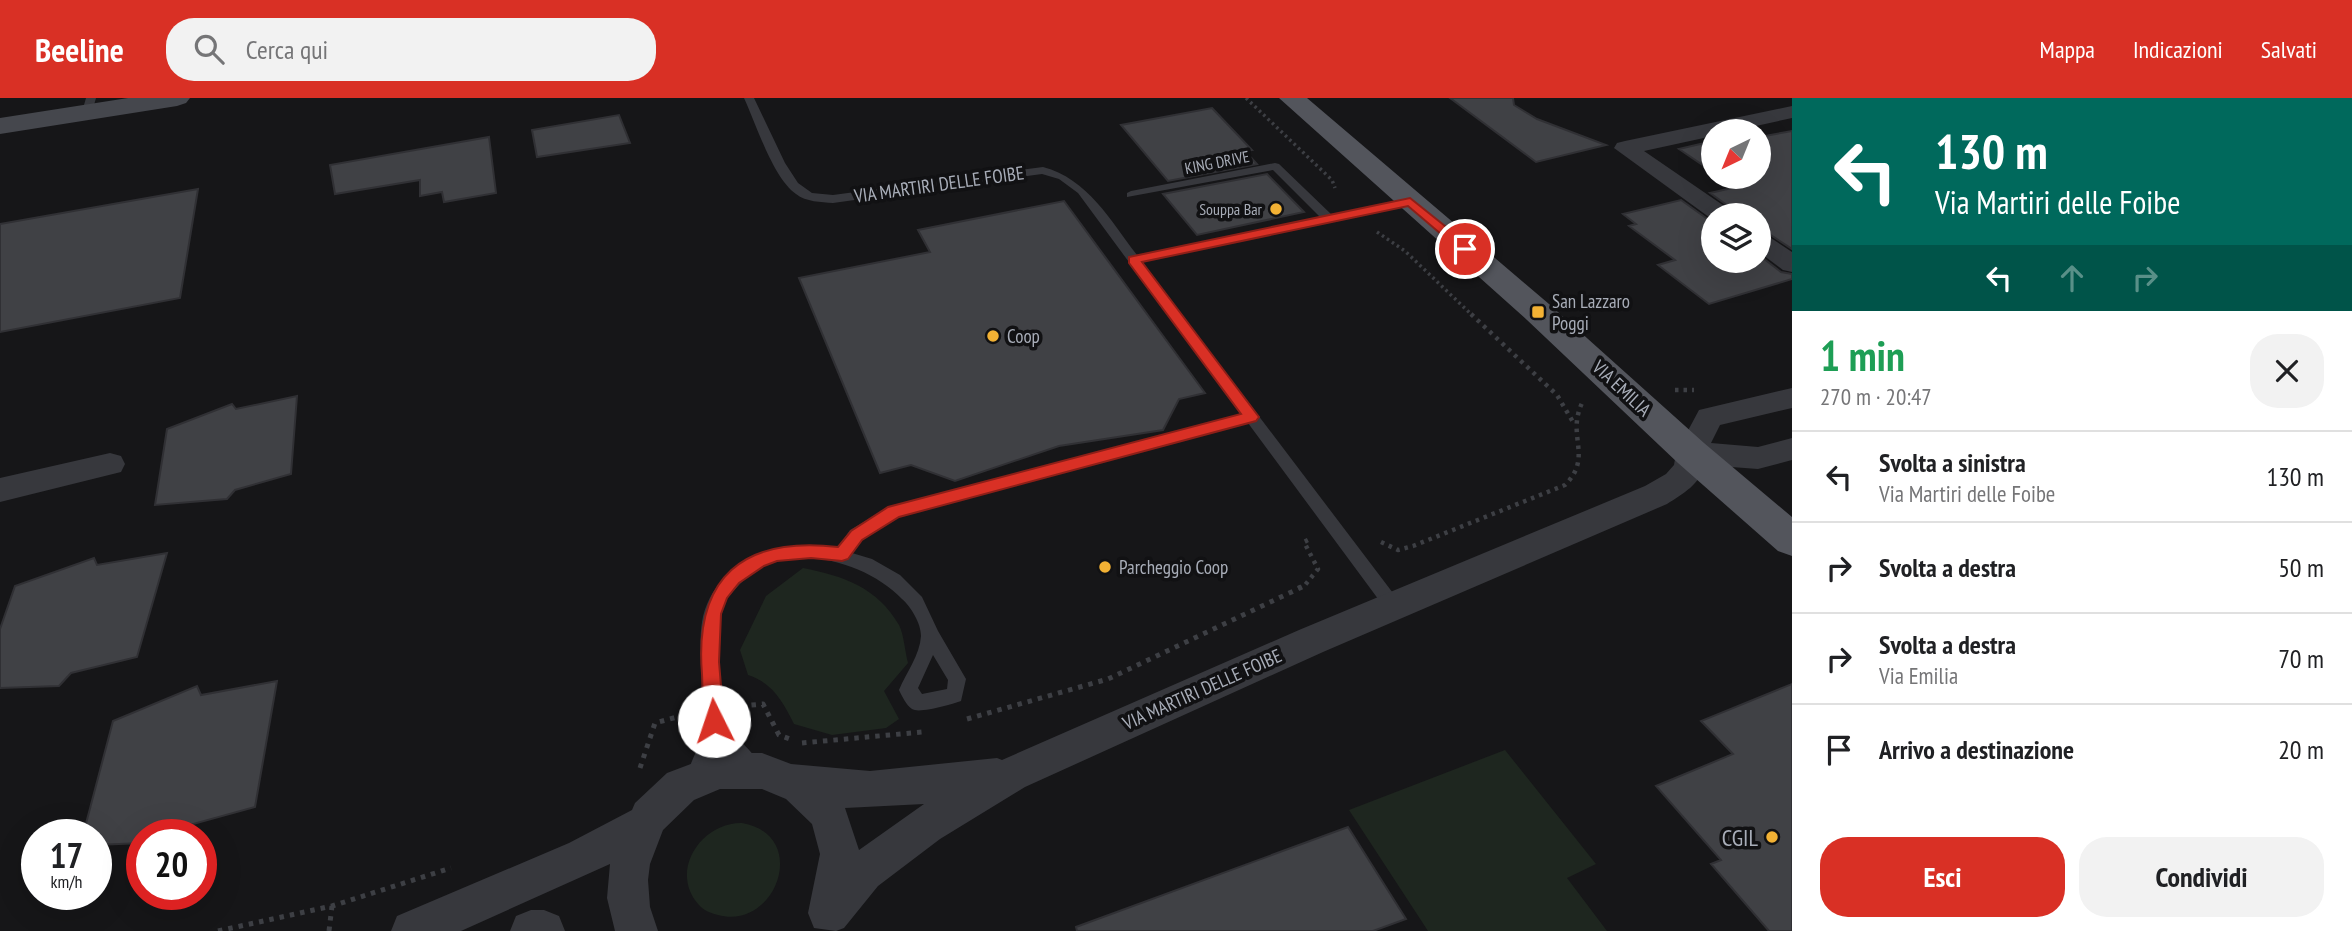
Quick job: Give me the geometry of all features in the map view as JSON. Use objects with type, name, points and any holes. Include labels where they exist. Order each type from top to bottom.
[{"type":"main road","points":[[0,126],[89,105],[177,98]]},
{"type":"main road","name":"VIA EMILIA","points":[[1292,98],[1538,312],[1691,453],[1792,540]]},
{"type":"street","points":[[1705,203],[1625,148],[1792,112]]},
{"type":"street","points":[[1771,249],[1792,264]]},
{"type":"street","name":"VIA MARTIRI DELLE FOIBE","points":[[824,922],[864,872],[884,856],[926,825],[1012,774],[1393,606],[1656,495],[1689,468],[1691,453],[1709,417],[1792,398]]},
{"type":"street","points":[[1691,453],[1758,458],[1792,449]]},
{"type":"street","points":[[0,489],[110,464]]},
{"type":"street","name":"VIA MARTIRI DELLE FOIBE","points":[[637,931],[633,925],[626,882],[632,853],[645,824],[659,806],[677,789],[694,780],[718,771],[753,768],[822,788],[874,790],[1012,774]]},
{"type":"street","name":"VIA MARTIRI DELLE FOIBE","points":[[792,780],[811,793],[823,808],[838,841],[838,890],[824,922]]},
{"type":"street","name":"VIA MARTIRI DELLE FOIBE","points":[[412,931],[583,858],[645,824]]},
{"type":"street","points":[[531,931],[544,931]]},
{"type":"lane","name":"VIA MARTIRI DELLE FOIBE","points":[[749,98],[788,180],[800,191],[817,198],[833,199],[1043,170],[1063,177],[1082,191],[1393,606]]},
{"type":"lane","name":"KING DRIVE","points":[[1131,195],[1275,166],[1329,219]]},
{"type":"lane","points":[[1133,260],[1410,202]]},
{"type":"lane","points":[[842,555],[856,536],[894,512],[1251,417]]},
{"type":"lane","points":[[694,780],[714,714],[710,662],[712,614],[719,595],[733,578],[758,561],[777,555],[811,551],[842,555],[894,580],[915,602],[929,632]]},
{"type":"lane","points":[[714,714],[753,768]]},
{"type":"path","points":[[1246,98],[1332,180],[1337,194],[1383,238],[1405,251],[1557,396],[1574,423]]},
{"type":"path","points":[[954,723],[1108,679],[1305,584],[1318,569],[1304,542],[1364,522],[1380,542],[1398,550],[1565,485],[1577,476],[1581,466],[1573,435],[1574,423],[1579,408],[1591,393]]},
{"type":"path","points":[[634,775],[643,764],[655,723],[763,704],[779,735],[799,743],[916,734],[928,730]]},
{"type":"path","points":[[218,931],[332,906],[463,864]]},
{"type":"path","points":[[329,931],[332,906]]},
{"type":"shaded area","points":[[803,568],[832,575],[870,592],[899,625],[908,663],[884,691],[899,719],[886,728],[832,735],[794,724],[771,688],[748,675],[740,650],[766,596]]},
{"type":"shaded area","points":[[1505,750],[1596,864],[1567,878],[1607,931],[1428,931],[1349,810]]},
{"type":"shaded area","points":[[742,823],[763,831],[776,845],[780,862],[778,880],[769,896],[756,909],[739,916],[708,912],[690,892],[688,864],[694,851],[714,831],[727,825]]},
{"type":"building","points":[[1450,98],[1513,98],[1514,105],[1537,119],[1606,145],[1536,162]]},
{"type":"building","points":[[1212,108],[1252,150],[1245,151],[1257,164],[1168,181],[1121,125]]},
{"type":"building","points":[[619,115],[630,143],[537,157],[532,130]]},
{"type":"building","points":[[1792,131],[1792,249],[1771,235],[1771,203],[1724,203],[1710,193],[1727,189],[1771,189],[1771,135]]},
{"type":"building","points":[[489,137],[496,193],[444,202],[442,192],[420,196],[420,180],[335,194],[330,165]]},
{"type":"building","points":[[1701,144],[1701,164],[1679,149]]},
{"type":"building","points":[[1267,174],[1304,212],[1197,235],[1163,194]]},
{"type":"building","points":[[198,189],[180,298],[0,332],[0,224]]},
{"type":"building","points":[[1681,200],[1701,214],[1701,273],[1771,273],[1771,264],[1781,272],[1792,274],[1792,279],[1709,304],[1658,265],[1675,260],[1629,226],[1636,224],[1623,214]]},
{"type":"building","name":"Coop","points":[[1064,201],[1205,393],[1179,399],[1163,430],[1059,446],[955,481],[911,465],[880,473],[799,278],[930,252],[918,230]]},
{"type":"building","points":[[297,396],[291,474],[235,490],[227,499],[155,505],[167,429],[232,404],[236,409]]},
{"type":"building","points":[[167,553],[137,657],[71,673],[59,686],[0,688],[0,629],[15,586],[94,558],[97,565]]},
{"type":"building","points":[[277,681],[255,807],[211,819],[126,819],[126,844],[112,844],[112,819],[87,819],[113,721],[197,686],[201,695]]},
{"type":"building","points":[[1792,684],[1792,931],[1769,931],[1711,864],[1721,860],[1656,786],[1733,754],[1701,721]]},
{"type":"building","points":[[1348,827],[1406,919],[1373,931],[1077,931],[1076,927]]},
{"type":"place","name":"Souppa Bar","points":[[1276,209]]},
{"type":"place","name":"San Lazzaro Poggi","points":[[1538,312]]},
{"type":"place","name":"Coop","points":[[993,336]]},
{"type":"place","name":"Parcheggio Coop","points":[[1105,567]]},
{"type":"place","name":"CGIL","points":[[1772,837]]},
{"type":"route","points":[[714,721],[710,662],[712,614],[719,595],[733,578],[758,561],[777,555],[811,551],[842,555],[856,536],[894,512],[1251,417],[1133,260],[1410,202],[1465,249]]}]
